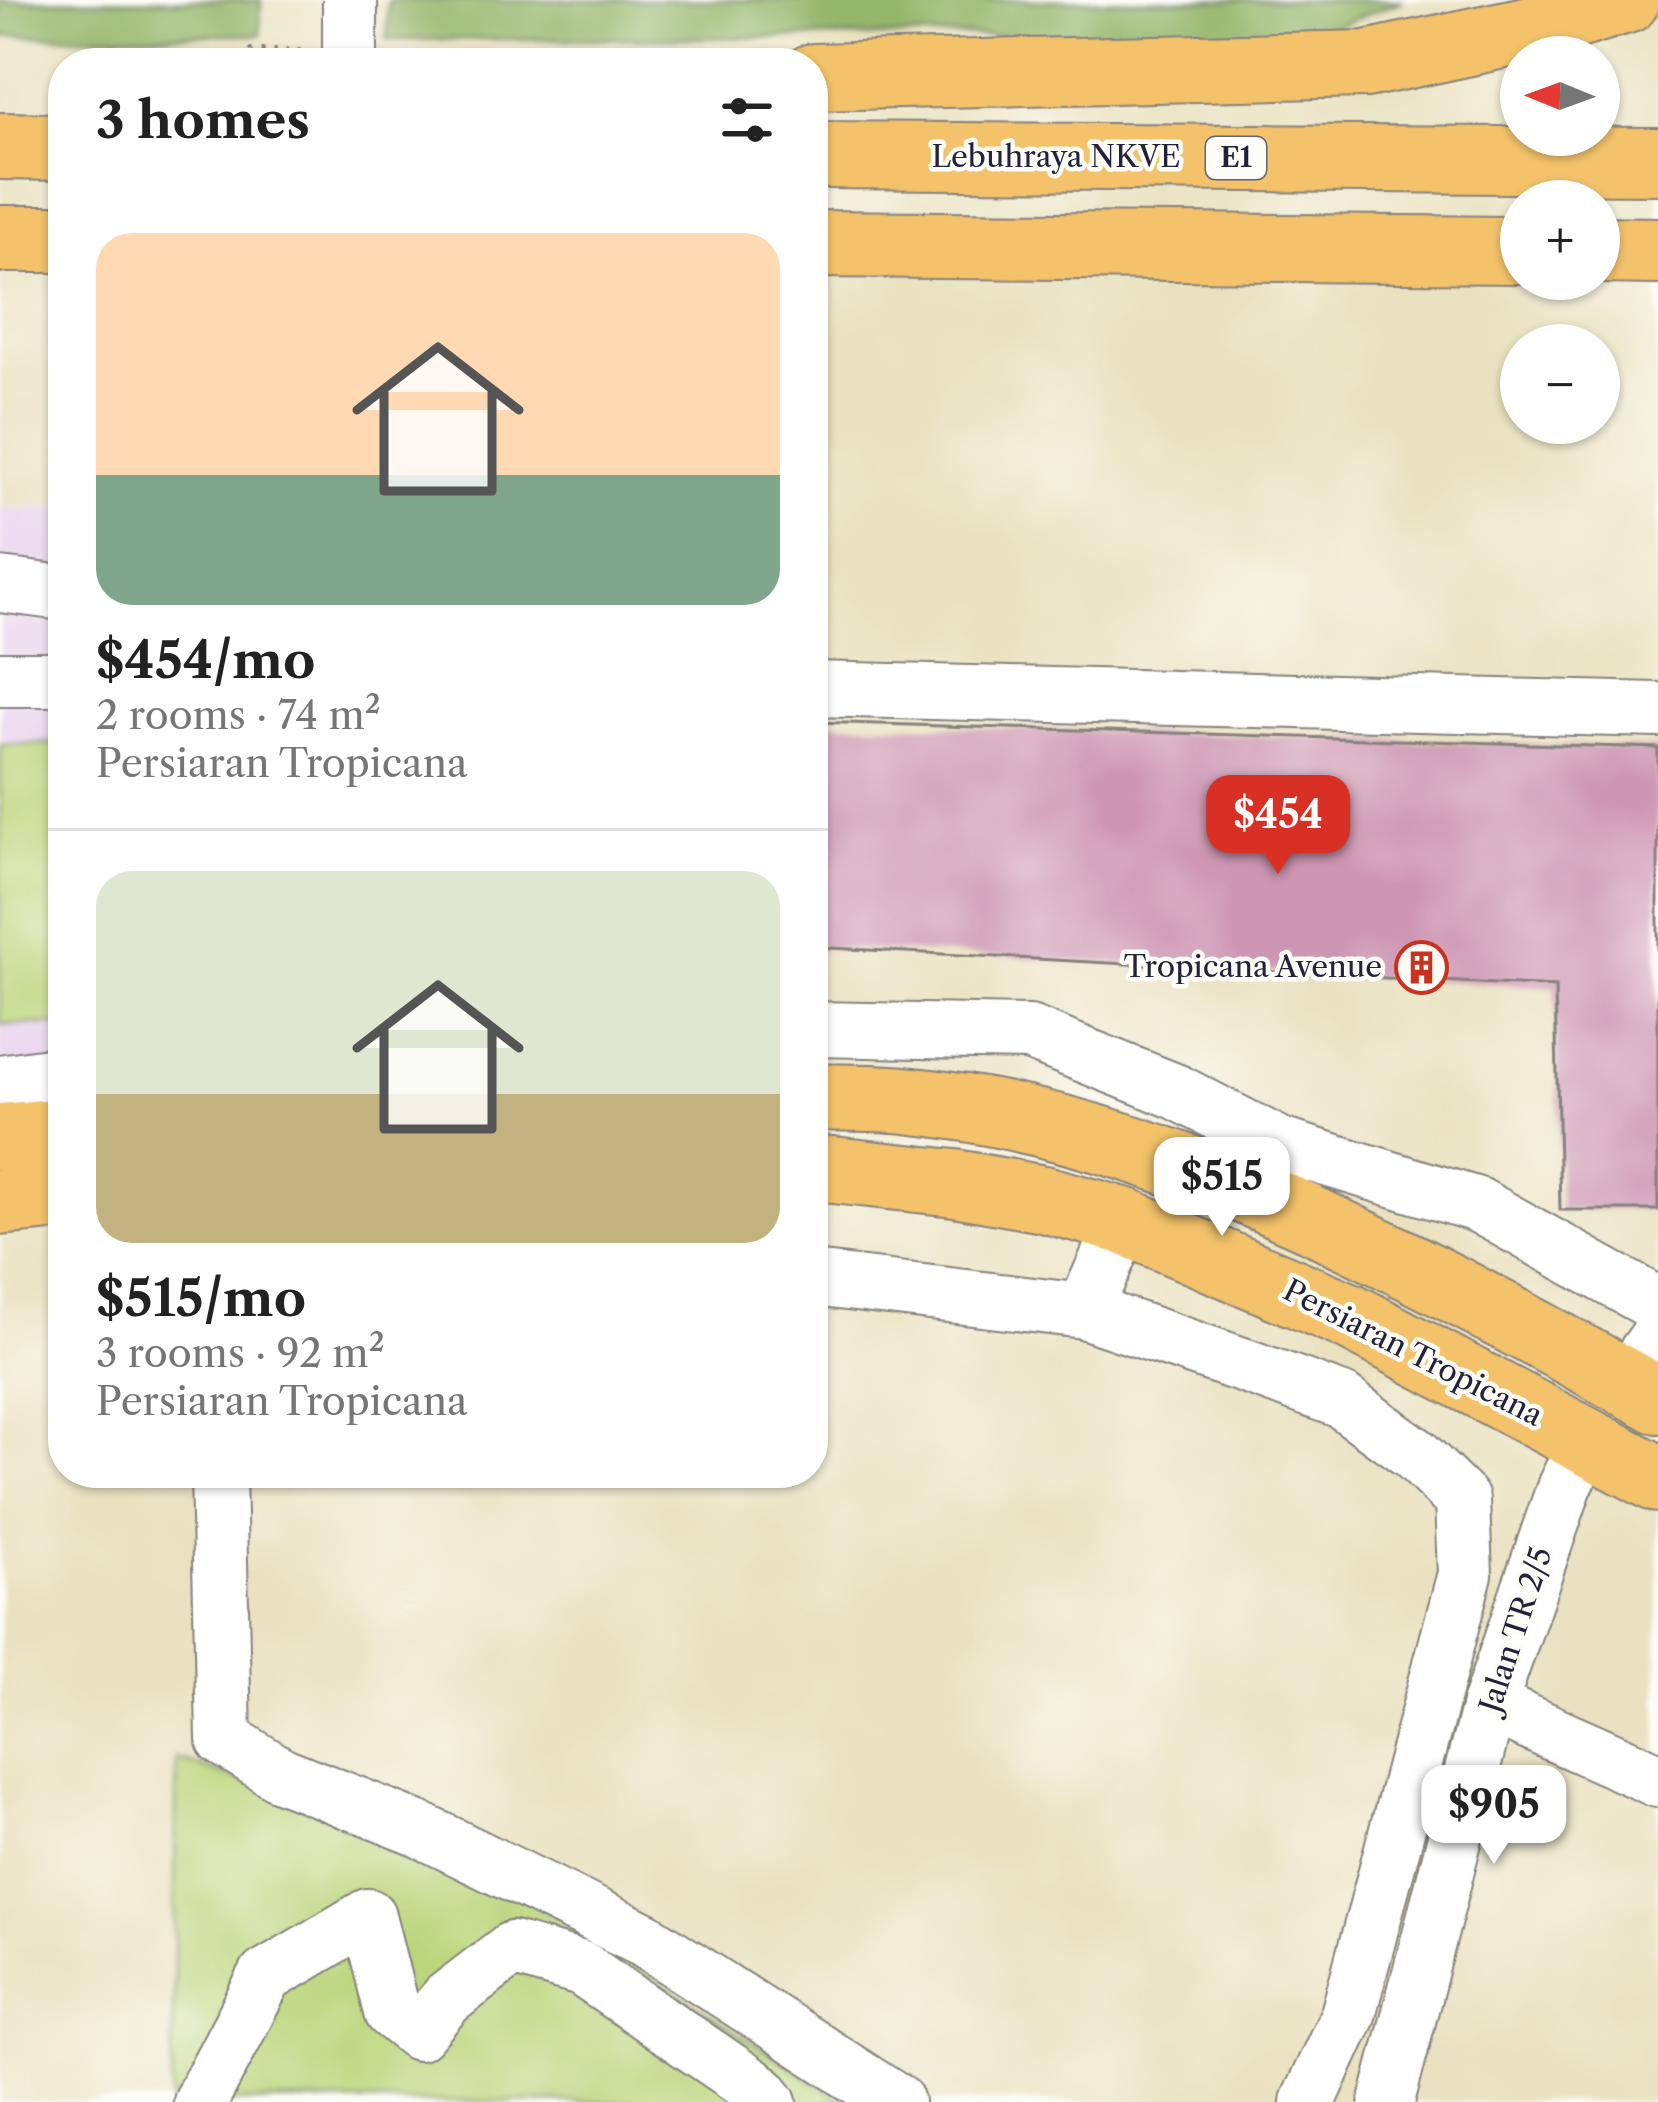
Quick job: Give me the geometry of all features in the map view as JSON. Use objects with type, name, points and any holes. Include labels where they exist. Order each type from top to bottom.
[{"type":"main road","points":[[828,77],[1366,64],[1508,34],[1626,0]]},
{"type":"main road","points":[[0,146],[48,146]]},
{"type":"main road","name":"Lebuhraya NKVE","points":[[828,155],[1658,161]]},
{"type":"main road","points":[[0,238],[48,239]]},
{"type":"main road","points":[[828,244],[1500,250]]},
{"type":"main road","points":[[1620,250],[1658,251]]},
{"type":"main road","points":[[828,1097],[905,1100],[993,1114],[1070,1130],[1191,1168],[1647,1373],[1587,1442]]},
{"type":"main road","points":[[0,1137],[48,1132]]},
{"type":"main road","name":"Persiaran Tropicana","points":[[828,1170],[955,1183],[1044,1199],[1124,1221],[1349,1316],[1658,1479]]},
{"type":"main road","points":[[0,1202],[48,1197]]},
{"type":"street","points":[[350,0],[350,48]]},
{"type":"street","points":[[0,585],[48,591]]},
{"type":"street","points":[[0,679],[48,679]]},
{"type":"street","points":[[828,689],[1658,710]]},
{"type":"street","points":[[828,1030],[1029,1033],[1178,1092],[1280,1144],[1478,1205],[1658,1305]]},
{"type":"street","points":[[0,1082],[48,1075]]},
{"type":"street","points":[[1178,1092],[1193,1119],[1191,1168]]},
{"type":"street","points":[[1084,1311],[1124,1221]]},
{"type":"street","points":[[828,1281],[1084,1311],[1342,1401],[1414,1454],[1462,1500],[1465,1574],[1348,2015],[1308,2102]]},
{"type":"street","name":"Jalan TR 2/5","points":[[1387,2102],[1490,1705],[1564,1485],[1587,1442]]},
{"type":"street","points":[[218,1488],[224,1739],[280,1774],[421,1830],[646,1940],[897,2102]]},
{"type":"street","points":[[1490,1705],[1658,1780]]},
{"type":"street","points":[[200,2102],[266,1976],[368,1916],[392,2012],[418,2033],[447,1999],[512,1949],[582,1969],[770,2102]]},
{"type":"shaded area","points":[[48,507],[48,1074],[0,1080],[0,508]]},
{"type":"green space","points":[[0,0],[261,0],[260,35],[0,36]]},
{"type":"green space","points":[[388,0],[1403,0],[1317,34],[387,40]]},
{"type":"green space","points":[[0,744],[48,744],[48,1025],[0,1024]]},
{"type":"green space","points":[[177,1759],[452,1850],[846,2102],[172,2102]]},
{"type":"building","name":"Tropicana Avenue","points":[[828,722],[1658,748],[1658,1210],[1560,1210],[1555,987],[828,948]]},
{"type":"place","name":"Tropicana Avenue","points":[[1421,967]]}]
